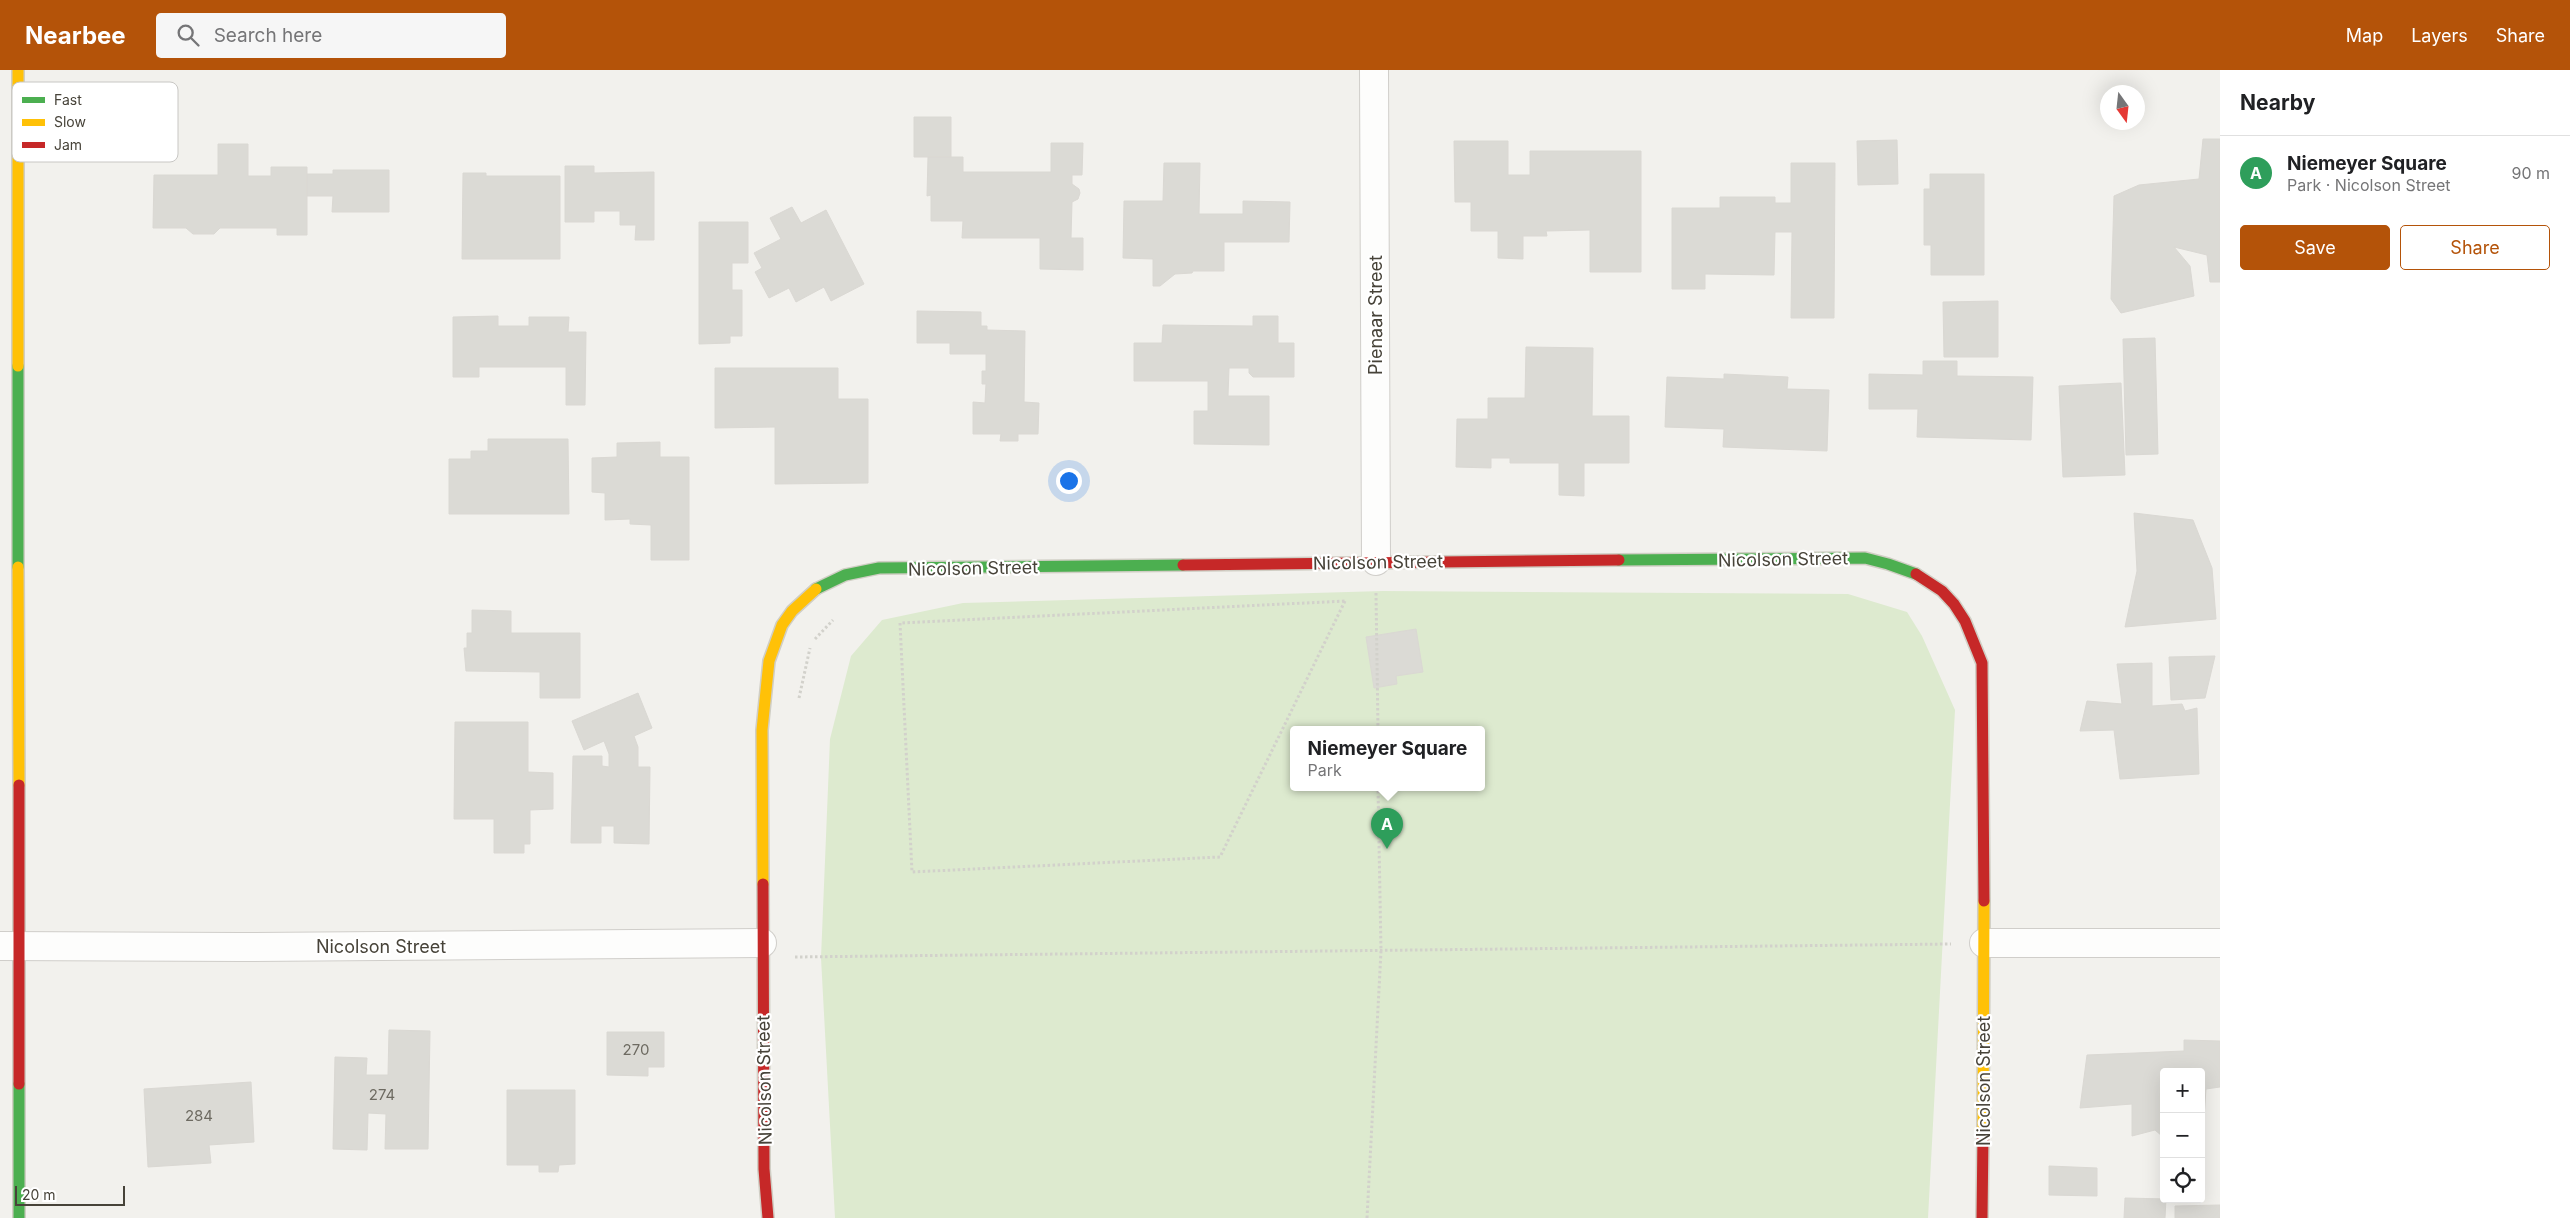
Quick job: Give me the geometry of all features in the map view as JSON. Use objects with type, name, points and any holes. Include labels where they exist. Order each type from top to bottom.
[{"type":"street","name":"Pienaar Street","points":[[1374,70],[1376,561]]},
{"type":"street","points":[[17,162],[9,946],[19,1218]]},
{"type":"street","name":"Nicolson Street","points":[[768,1218],[762,943],[765,703],[769,662],[774,642],[794,609],[828,581],[840,575],[879,568],[1213,565],[1376,561],[1865,558],[1892,563],[1916,572],[1943,591],[1960,611],[1975,638],[1982,663],[1984,943],[1982,1218]]},
{"type":"street","name":"Nicolson Street","points":[[9,946],[240,947],[762,943]]},
{"type":"street","points":[[1984,943],[2220,943]]},
{"type":"path","points":[[1376,561],[1378,726]]},
{"type":"path","points":[[1345,601],[1220,857],[912,872],[900,623],[1345,601]]},
{"type":"path","points":[[798,705],[811,643],[836,617]]},
{"type":"path","points":[[1367,1218],[1381,951],[1378,791]]},
{"type":"path","points":[[762,943],[787,958],[1984,943]]},
{"type":"green space","points":[[1383,591],[1848,594],[1907,612],[1922,636],[1955,710],[1928,1218],[835,1218],[821,958],[830,739],[851,656],[882,620],[963,603]]},
{"type":"building","points":[[914,117],[951,117],[951,157],[914,157]]},
{"type":"building","points":[[2203,139],[2220,139],[2220,282],[2210,282],[2207,255],[2174,247],[2190,266],[2194,296],[2121,313],[2111,299],[2114,196],[2139,185],[2199,179]]},
{"type":"building","points":[[1897,140],[1898,184],[1858,185],[1857,141]]},
{"type":"building","points":[[1454,141],[1508,141],[1508,175],[1530,175],[1530,151],[1641,151],[1641,272],[1590,272],[1590,230],[1546,231],[1547,236],[1523,236],[1523,259],[1498,258],[1498,231],[1471,231],[1471,202],[1455,202]]},
{"type":"building","points":[[1051,143],[1083,143],[1082,175],[1072,175],[1072,184],[1079,189],[1080,193],[1078,199],[1072,202],[1071,238],[1083,238],[1083,270],[1040,269],[1040,238],[962,238],[963,221],[931,221],[931,195],[927,196],[928,157],[963,157],[963,172],[1051,172]]},
{"type":"building","points":[[218,144],[248,144],[248,176],[271,176],[271,167],[307,167],[307,235],[277,235],[277,228],[220,228],[214,234],[193,234],[186,228],[153,228],[154,175],[218,175]]},
{"type":"building","points":[[1164,163],[1200,163],[1199,214],[1243,214],[1243,201],[1290,202],[1289,242],[1224,242],[1224,271],[1193,271],[1192,273],[1175,274],[1160,286],[1153,286],[1153,259],[1123,258],[1124,201],[1163,201]]},
{"type":"building","points":[[1791,163],[1835,163],[1834,318],[1791,318],[1792,232],[1775,232],[1774,275],[1705,274],[1705,289],[1672,289],[1672,208],[1720,208],[1720,197],[1775,197],[1775,203],[1791,203]]},
{"type":"building","points":[[565,166],[594,166],[594,173],[654,172],[654,240],[635,240],[636,225],[620,225],[620,211],[594,211],[594,222],[565,222]]},
{"type":"building","points":[[333,170],[389,170],[389,212],[332,212],[333,196],[307,196],[307,174],[333,174]]},
{"type":"building","points":[[463,173],[486,173],[486,176],[560,176],[560,259],[462,259]]},
{"type":"building","points":[[1930,174],[1984,174],[1984,275],[1931,275],[1931,245],[1924,245],[1924,189],[1930,189]]},
{"type":"building","points":[[792,207],[801,223],[826,210],[864,284],[831,301],[824,287],[796,302],[789,288],[769,298],[755,272],[762,268],[754,253],[781,239],[770,218]]},
{"type":"building","points":[[699,222],[748,222],[748,263],[732,263],[732,290],[742,290],[742,336],[730,336],[730,343],[699,344]]},
{"type":"building","points":[[1998,301],[1998,357],[1944,357],[1943,302]]},
{"type":"building","points":[[917,311],[981,312],[981,326],[987,326],[987,330],[1025,331],[1024,402],[1039,403],[1038,434],[1018,434],[1018,441],[1000,441],[1001,434],[973,434],[973,402],[985,403],[986,384],[982,384],[982,371],[986,371],[986,354],[950,354],[950,343],[917,343]]},
{"type":"building","points":[[498,316],[498,326],[529,326],[529,317],[569,317],[568,332],[586,332],[585,405],[566,405],[566,367],[479,367],[479,377],[453,377],[453,317]]},
{"type":"building","points":[[1253,316],[1278,316],[1278,343],[1294,343],[1294,377],[1253,377],[1249,373],[1249,368],[1229,368],[1228,396],[1269,396],[1269,445],[1194,444],[1194,411],[1208,411],[1208,381],[1134,381],[1134,343],[1162,343],[1163,325],[1253,326]]},
{"type":"building","points":[[2155,338],[2158,454],[2126,455],[2123,339]]},
{"type":"building","points":[[1526,347],[1593,348],[1592,416],[1629,416],[1629,463],[1584,463],[1584,496],[1559,495],[1559,463],[1510,463],[1510,458],[1491,458],[1491,468],[1456,467],[1457,419],[1488,419],[1488,398],[1525,398]]},
{"type":"building","points":[[1923,361],[1957,361],[1957,376],[2033,377],[2031,440],[1917,437],[1918,409],[1869,409],[1869,374],[1923,375]]},
{"type":"building","points":[[715,368],[838,368],[838,399],[868,399],[868,483],[775,484],[775,427],[715,428]]},
{"type":"building","points":[[1724,374],[1788,377],[1787,389],[1829,390],[1827,451],[1723,447],[1724,429],[1665,427],[1667,377],[1724,379]]},
{"type":"building","points":[[2121,383],[2125,475],[2063,477],[2059,386]]},
{"type":"building","points":[[488,439],[568,439],[569,514],[449,514],[449,459],[471,459],[471,451],[488,451]]},
{"type":"building","points":[[660,442],[660,457],[689,457],[689,560],[651,560],[651,525],[630,524],[630,519],[605,520],[605,493],[592,492],[592,458],[617,457],[617,443]]},
{"type":"building","points":[[2134,513],[2193,520],[2212,568],[2216,619],[2125,627],[2137,571]]},
{"type":"building","points":[[472,610],[511,611],[511,633],[580,633],[580,698],[540,698],[540,672],[466,671],[464,648],[467,648],[467,633],[472,633]]},
{"type":"building","points":[[1416,629],[1423,672],[1396,676],[1397,684],[1374,688],[1366,637]]},
{"type":"building","points":[[2215,656],[2205,698],[2171,700],[2169,657]]},
{"type":"building","points":[[2152,663],[2152,706],[2182,704],[2185,711],[2197,708],[2199,774],[2120,779],[2114,730],[2080,731],[2087,701],[2122,704],[2117,664]]},
{"type":"building","points":[[638,693],[652,728],[634,736],[638,747],[638,767],[650,767],[649,844],[614,843],[614,826],[601,826],[601,843],[571,843],[573,756],[602,756],[602,766],[609,767],[609,754],[604,741],[584,750],[572,721]]},
{"type":"building","points":[[455,722],[528,722],[528,772],[553,773],[553,809],[530,810],[530,844],[524,844],[524,853],[494,853],[494,819],[454,819]]},
{"type":"building","points":[[389,1030],[430,1031],[428,1149],[385,1149],[386,1114],[368,1113],[367,1150],[333,1149],[335,1057],[367,1058],[366,1075],[388,1075]]},
{"type":"building","points":[[607,1032],[664,1032],[664,1067],[648,1067],[648,1076],[607,1075]]},
{"type":"building","points":[[2184,1040],[2220,1041],[2220,1087],[2206,1089],[2205,1104],[2205,1068],[2160,1068],[2160,1134],[2155,1130],[2132,1136],[2132,1104],[2080,1108],[2087,1055],[2184,1051]]},
{"type":"building","points":[[251,1082],[254,1142],[209,1145],[211,1163],[148,1167],[144,1089]]},
{"type":"building","points":[[507,1090],[575,1090],[575,1164],[559,1165],[558,1172],[539,1172],[539,1165],[507,1165]]},
{"type":"building","points":[[2049,1166],[2097,1168],[2097,1196],[2049,1195]]},
{"type":"building","points":[[2125,1198],[2160,1199],[2160,1203],[2166,1203],[2165,1218],[2124,1218]]},
{"type":"building","points":[[2220,1205],[2220,1218],[2175,1218],[2175,1206]]},
{"type":"traffic: fast","points":[[18,366],[18,567]]},
{"type":"traffic: fast","points":[[1619,560],[1865,558],[1916,574]]},
{"type":"traffic: fast","points":[[816,589],[845,575],[879,568],[1183,565]]},
{"type":"traffic: fast","points":[[19,1084],[19,1218]]},
{"type":"traffic: slow","points":[[18,70],[18,82]]},
{"type":"traffic: slow","points":[[18,162],[18,366]]},
{"type":"traffic: slow","points":[[18,567],[19,785]]},
{"type":"traffic: slow","points":[[763,884],[762,730],[769,661],[782,625],[792,611],[816,589]]},
{"type":"traffic: slow","points":[[1983,1134],[1984,901]]},
{"type":"traffic: jam","points":[[1183,565],[1619,560]]},
{"type":"traffic: jam","points":[[1916,574],[1942,591],[1954,604],[1965,621],[1982,663],[1984,901]]},
{"type":"traffic: jam","points":[[19,785],[19,1084]]},
{"type":"traffic: jam","points":[[763,884],[764,1169],[768,1218]]},
{"type":"traffic: jam","points":[[1982,1218],[1983,1134]]},
{"type":"place","name":"Niemeyer Square","points":[[1387,849]]}]
